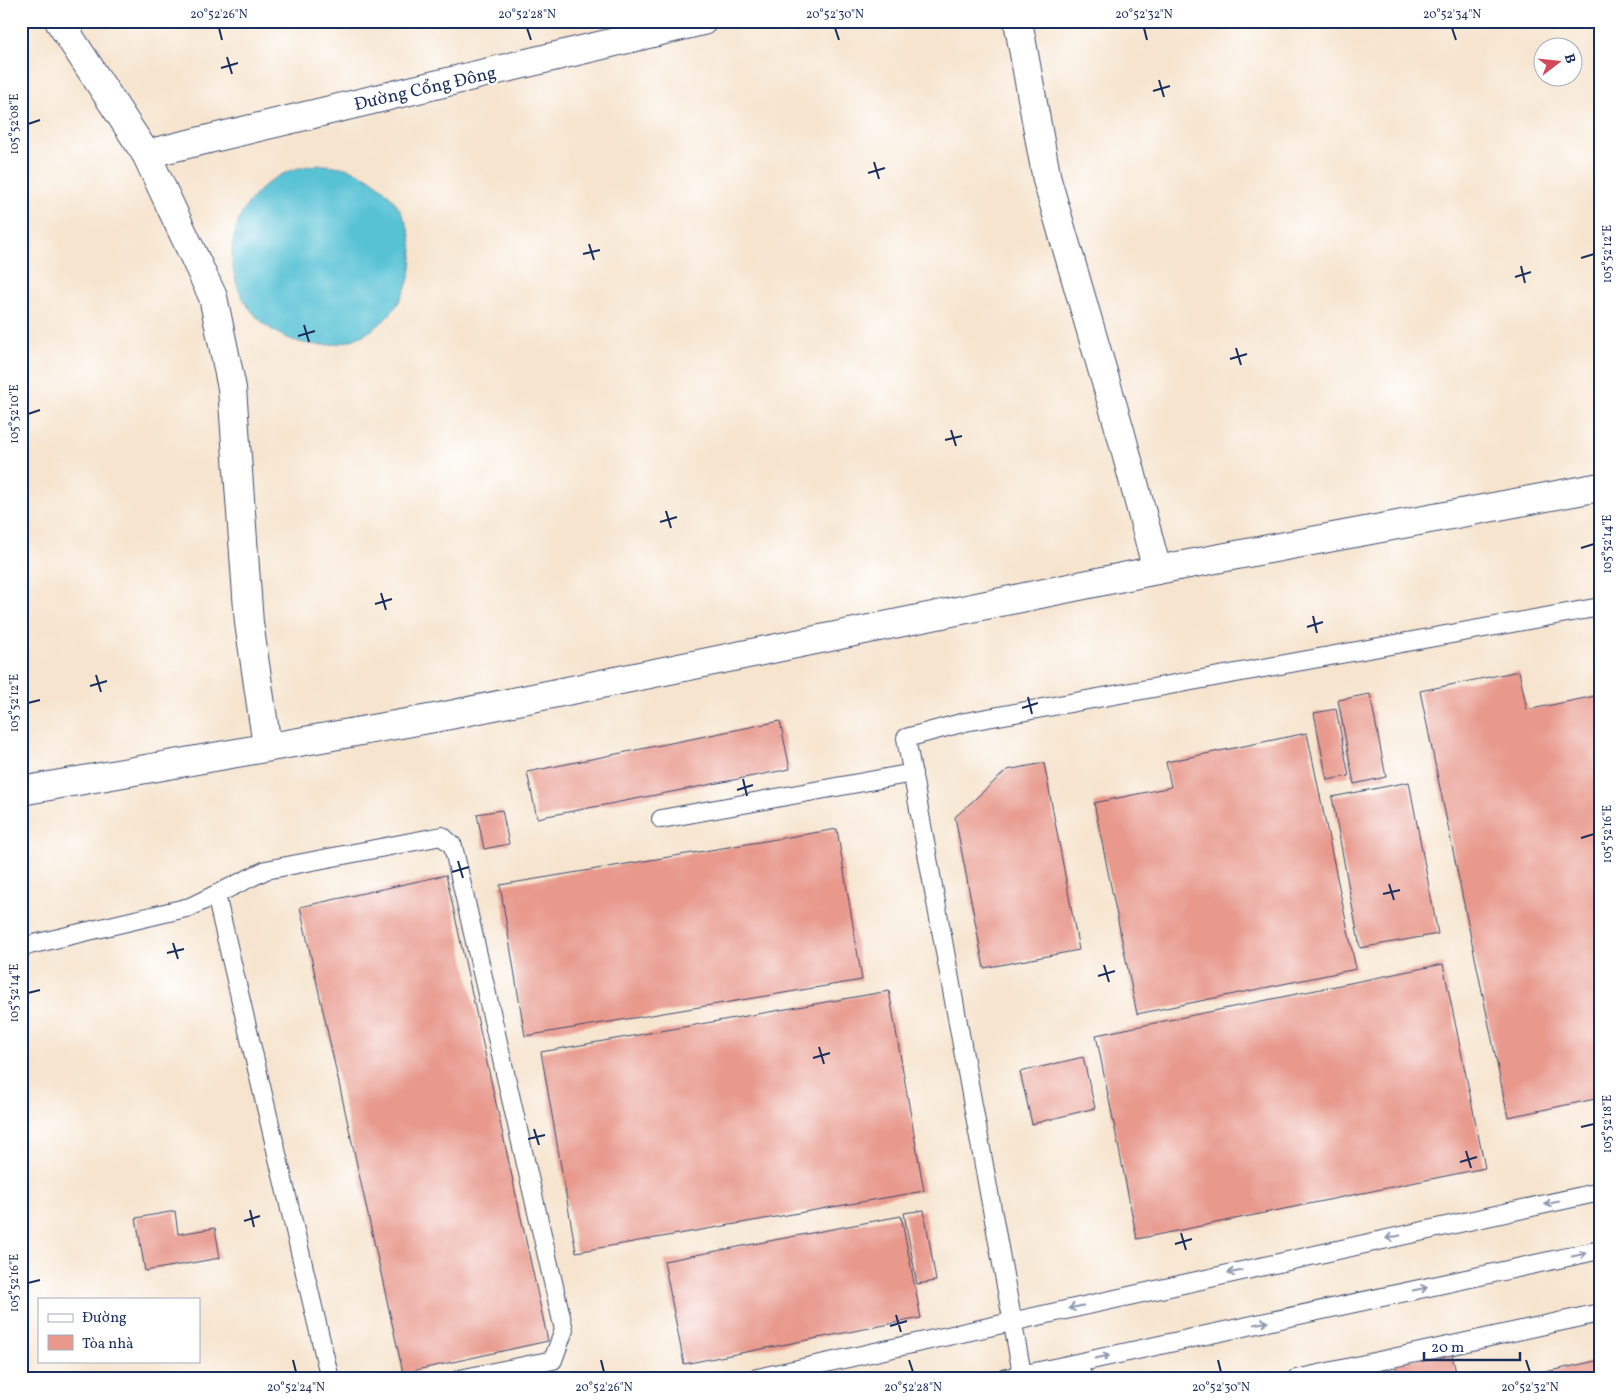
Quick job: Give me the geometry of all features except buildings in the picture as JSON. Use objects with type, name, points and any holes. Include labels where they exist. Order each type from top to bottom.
[{"type":"street","points":[[59,21],[146,154],[213,297],[232,388],[249,623],[267,746]]},
{"type":"street","name":"Đường Cổng Đông","points":[[146,154],[703,21]]},
{"type":"street","points":[[1018,21],[1048,180],[1121,434],[1157,570]]},
{"type":"street","points":[[21,790],[440,717],[1157,570],[1600,487]]},
{"type":"lane","points":[[1023,1377],[906,738],[965,722],[1600,607]]},
{"type":"lane","points":[[660,819],[913,773]]},
{"type":"lane","points":[[21,947],[190,907],[266,870],[442,836],[453,846],[564,1330],[553,1360],[460,1379]]},
{"type":"lane","points":[[216,895],[330,1379]]},
{"type":"lane","points":[[753,1379],[1013,1320],[1600,1192]]},
{"type":"lane","points":[[1003,1379],[1023,1377],[1073,1364],[1600,1250]]},
{"type":"lane","points":[[1296,1379],[1600,1313]]},
{"type":"lane","points":[[1073,1364],[1085,1379]]},
{"type":"water","points":[[331,165],[340,166],[365,175],[386,191],[402,212],[411,237],[411,273],[402,298],[386,319],[365,335],[357,338],[340,344],[313,345],[304,344],[279,335],[252,312],[242,298],[233,273],[232,246],[233,237],[242,212],[265,185],[279,175],[304,166]]}]
